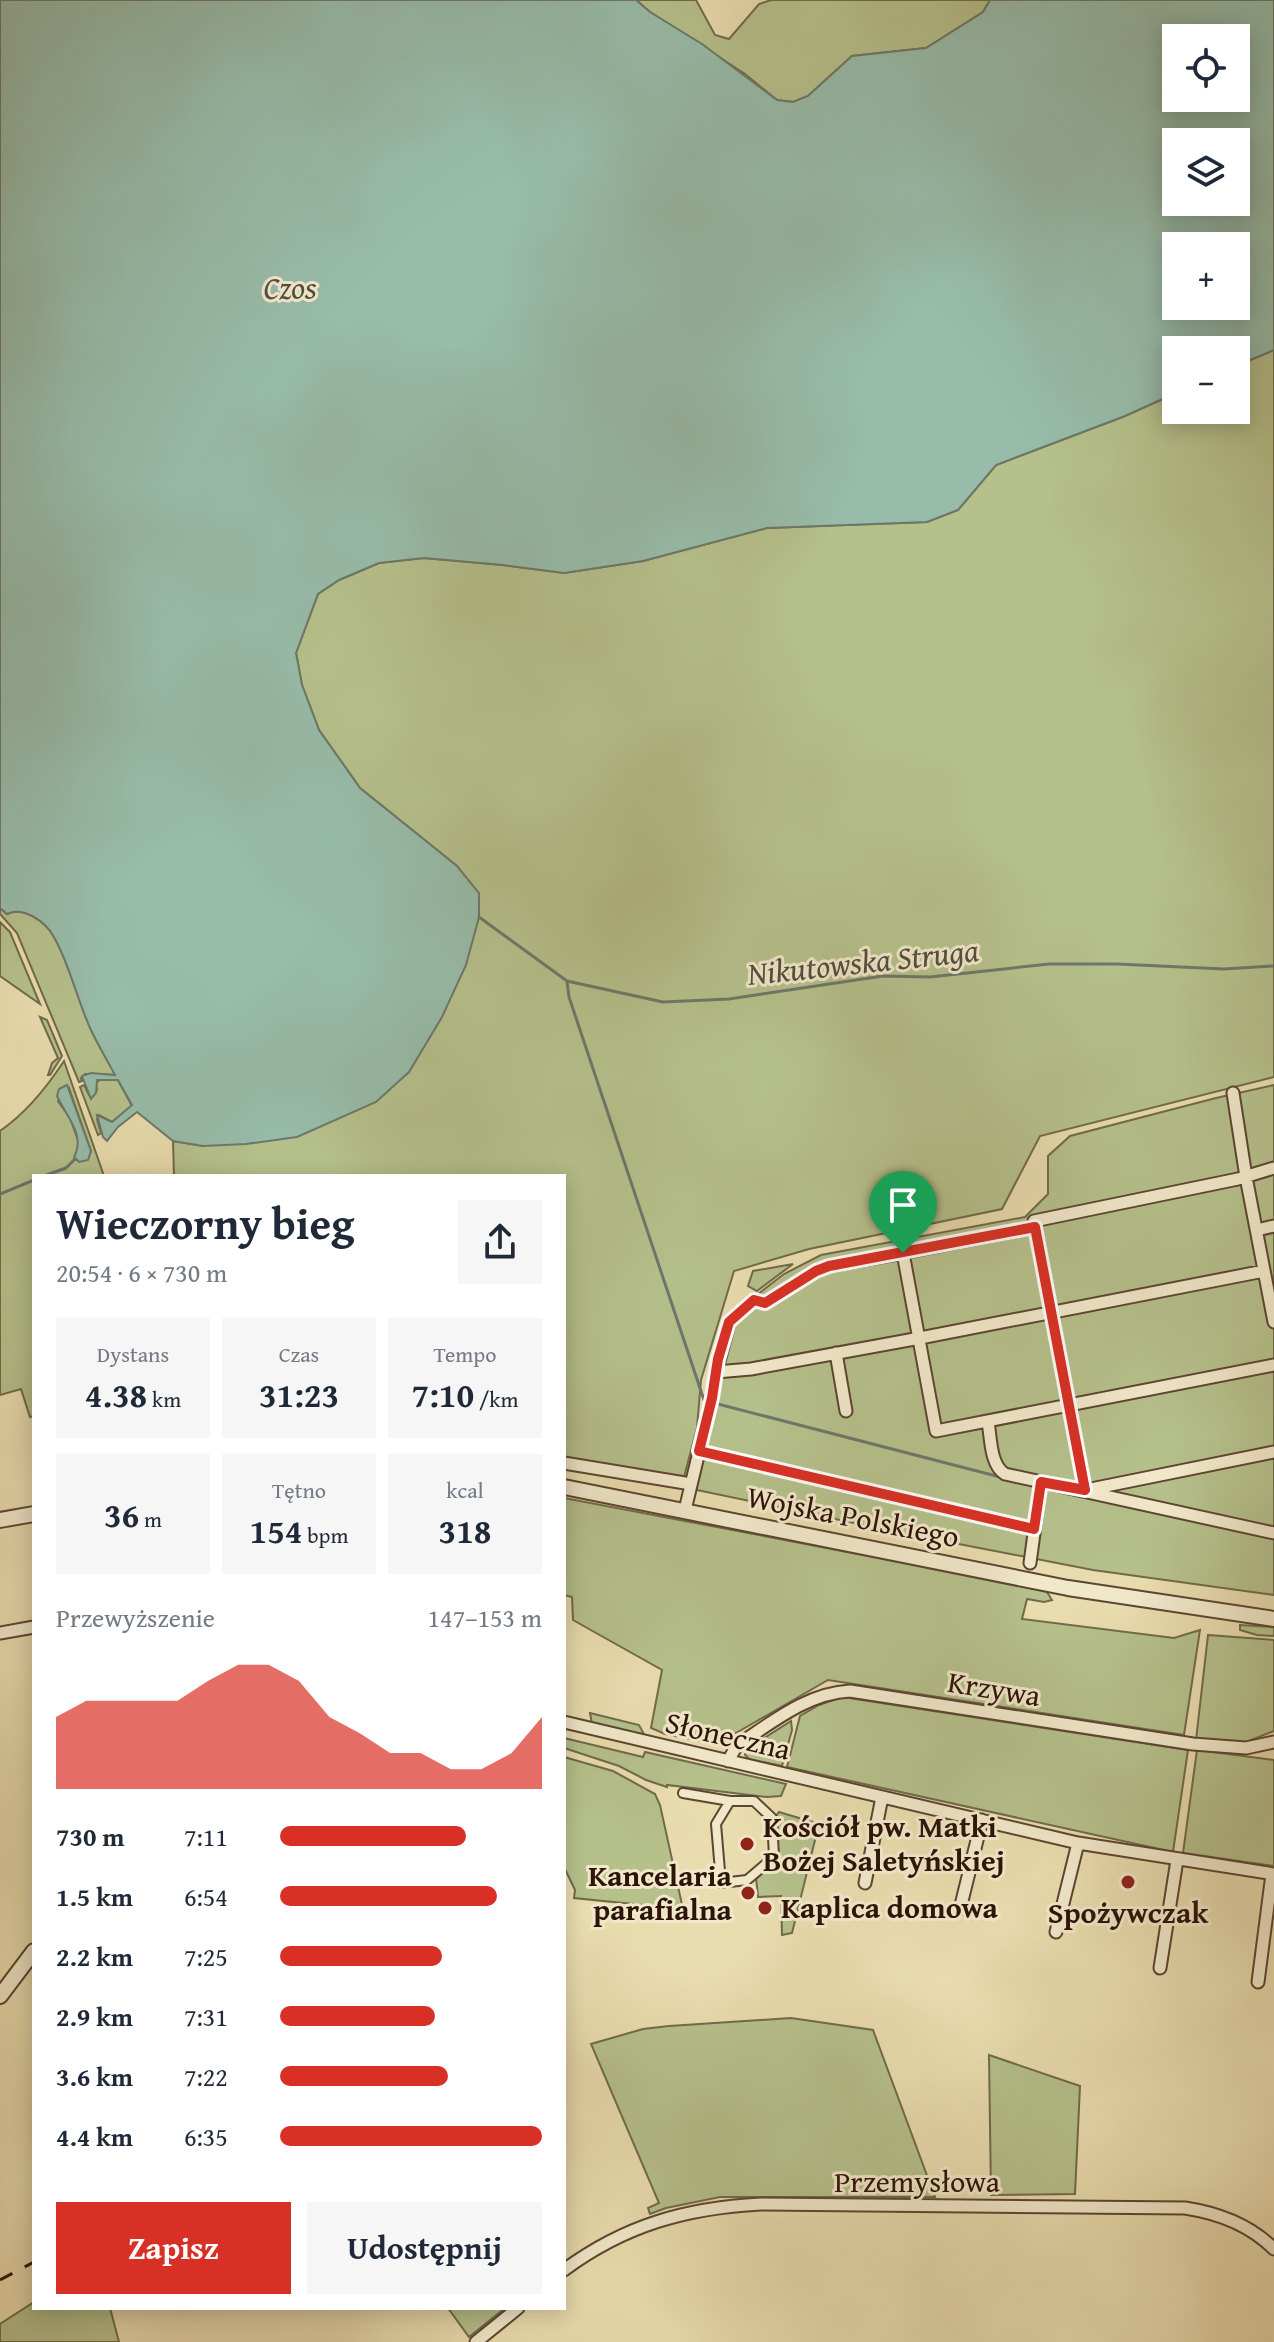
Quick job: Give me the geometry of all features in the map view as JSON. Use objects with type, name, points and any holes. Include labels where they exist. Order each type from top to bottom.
[{"type":"street","points":[[1233,1093],[1274,1322]]},
{"type":"street","points":[[1085,1490],[1034,1221],[1246,1177],[1274,1168]]},
{"type":"street","points":[[1257,1230],[1274,1226]]},
{"type":"street","points":[[685,1510],[729,1322],[754,1300],[765,1303],[829,1266],[1035,1227]]},
{"type":"street","points":[[903,1253],[936,1431],[1274,1365]]},
{"type":"street","points":[[716,1372],[751,1369],[920,1338],[1264,1271]]},
{"type":"street","points":[[836,1353],[846,1411]]},
{"type":"street","points":[[988,1422],[999,1472],[1274,1533]]},
{"type":"street","points":[[699,1451],[1034,1529]]},
{"type":"street","points":[[1085,1490],[1274,1452]]},
{"type":"street","points":[[566,1463],[691,1484]]},
{"type":"street","points":[[1030,1563],[1041,1482]]},
{"type":"street","name":"Wojska Polskiego","points":[[566,1487],[1068,1588],[1274,1619]]},
{"type":"street","points":[[0,1520],[32,1514]]},
{"type":"street","points":[[0,1633],[32,1627]]},
{"type":"street","name":"Krzywa","points":[[728,1761],[736,1747],[769,1724],[807,1701],[837,1692],[870,1694],[1193,1744],[1246,1748],[1274,1742]]},
{"type":"street","name":"Słoneczna","points":[[566,1722],[1078,1843],[1273,1874],[1258,1982]]},
{"type":"street","points":[[683,1793],[730,1801],[754,1801],[772,1818],[774,1857],[747,1880],[721,1883],[716,1824],[730,1801]]},
{"type":"street","points":[[865,1883],[882,1797]]},
{"type":"street","points":[[960,1909],[982,1820]]},
{"type":"street","points":[[1056,1932],[1078,1843]]},
{"type":"street","points":[[1160,1968],[1177,1860]]},
{"type":"street","points":[[0,1996],[32,1954]]},
{"type":"street","name":"Przemysłowa","points":[[566,2269],[604,2243],[647,2223],[703,2209],[761,2204],[1185,2208],[1207,2211],[1241,2224],[1274,2249]]},
{"type":"street","points":[[476,2342],[516,2310]]},
{"type":"green space","points":[[636,0],[696,0],[715,35],[729,39],[759,4],[771,0],[990,0],[983,12],[926,48],[852,56],[808,96],[793,102],[777,100],[745,74]]},
{"type":"green space","points":[[1274,350],[1274,1077],[1040,1136],[1002,1209],[809,1249],[734,1271],[701,1380],[697,1428],[684,1477],[566,1459],[566,1174],[174,1174],[173,1141],[203,1146],[457,866],[360,788],[319,730],[302,685],[296,653],[318,594],[339,580],[379,563],[424,558],[564,573],[643,561],[767,528],[927,522],[958,510],[996,465],[1162,399],[1162,424],[1250,424],[1250,360]]},
{"type":"green space","points":[[0,908],[7,914],[20,912],[34,917],[50,931],[64,958],[92,1031],[116,1075],[85,1074],[79,1082],[17,933],[0,914]]},
{"type":"green space","points":[[0,922],[10,932],[40,1004],[0,976]]},
{"type":"green space","points":[[40,1017],[47,1020],[62,1056],[50,1075],[52,1063],[58,1058]]},
{"type":"green space","points":[[64,1061],[103,1174],[32,1174],[30,1417],[21,1389],[0,1395],[0,1131],[43,1090]],"holes":[[[69,1088],[91,1151],[88,1159],[75,1160],[79,1143],[70,1118],[58,1101]]]},
{"type":"green space","points":[[101,1079],[118,1080],[132,1106],[112,1122],[99,1115],[97,1119],[101,1133],[98,1135],[80,1087],[84,1085],[89,1095],[97,1090],[96,1083]]},
{"type":"green space","points":[[1274,1085],[1274,1595],[1093,1570],[692,1489],[740,1308],[784,1274],[821,1255],[1025,1217],[1048,1194],[1048,1156],[1070,1136]]},
{"type":"green space","points":[[793,1264],[757,1291],[748,1286],[753,1271]]},
{"type":"green space","points":[[566,1498],[1047,1592],[1052,1600],[1027,1599],[1022,1619],[1174,1638],[1200,1630],[1184,1735],[828,1680],[717,1744],[665,1734],[651,1728],[662,1670],[573,1620],[572,1597],[566,1596]]},
{"type":"green space","points":[[1240,1625],[1274,1627],[1274,1636],[1240,1630]]},
{"type":"green space","points":[[1208,1635],[1274,1640],[1274,1731],[1246,1742],[1196,1740]]},
{"type":"green space","points":[[842,1697],[1188,1750],[1173,1852],[787,1767],[800,1716]]},
{"type":"green space","points":[[590,1713],[639,1725],[645,1736],[592,1724]]},
{"type":"green space","points":[[791,1721],[792,1730],[782,1766],[749,1759],[745,1755],[747,1749]]},
{"type":"green space","points":[[566,1738],[643,1757],[645,1752],[786,1784],[781,1796],[767,1797],[667,1787],[619,1766],[566,1749]]},
{"type":"green space","points":[[1197,1750],[1274,1760],[1274,1866],[1183,1853]]},
{"type":"green space","points":[[566,1758],[613,1771],[655,1794],[683,1909],[574,1898],[575,1890],[566,1871]]},
{"type":"green space","points":[[779,1812],[819,1824],[792,1933],[782,1935],[781,1896],[758,1897],[756,1877],[779,1860],[776,1816]]},
{"type":"green space","points":[[791,2018],[873,2030],[935,2197],[720,2197],[650,2214],[648,2208],[659,2203],[591,2044],[643,2029]]},
{"type":"green space","points":[[989,2055],[1080,2086],[1075,2194],[991,2195]]},
{"type":"green space","points":[[32,2303],[32,2310],[111,2310],[119,2342],[0,2342],[0,2324]]},
{"type":"green space","points":[[449,2310],[503,2310],[469,2337]]},
{"type":"water","name":"Czos","points":[[0,0],[636,0],[777,100],[793,102],[808,96],[852,56],[926,48],[983,12],[990,0],[1274,0],[1274,350],[1250,360],[1250,336],[1162,336],[1162,399],[996,465],[958,510],[927,522],[767,528],[643,561],[564,573],[424,558],[379,563],[339,580],[318,594],[296,653],[302,685],[319,730],[360,788],[457,866],[479,893],[479,917],[466,965],[442,1017],[409,1072],[376,1102],[297,1137],[203,1146],[173,1141],[137,1112],[118,1127],[107,1141],[97,1115],[112,1122],[132,1105],[118,1080],[97,1080],[96,1093],[91,1099],[82,1076],[91,1073],[115,1075],[91,1030],[60,948],[40,921],[20,912],[7,914],[0,908]]},
{"type":"water","points":[[67,1085],[91,1151],[88,1160],[79,1162],[74,1157],[78,1141],[76,1133],[57,1096],[59,1089]]},
{"type":"waterway","name":"Nikutowska Struga","points":[[479,917],[567,981],[663,1002],[729,999],[883,976],[930,977],[1049,964],[1224,969],[1274,966]]},
{"type":"waterway","points":[[567,981],[569,997],[706,1401]]},
{"type":"waterway","points":[[50,1174],[66,1168],[75,1159]]},
{"type":"waterway","points":[[0,1194],[32,1181]]},
{"type":"waterway","points":[[714,1403],[1004,1478]]},
{"type":"railway","points":[[0,2280],[32,2263]]},
{"type":"place","name":"Kościół pw. Matki Bożej Saletyńskiej","points":[[747,1844]]},
{"type":"place","name":"Spożywczak","points":[[1128,1882]]},
{"type":"place","name":"Kancelaria parafialna","points":[[748,1893]]},
{"type":"place","name":"Kaplica domowa","points":[[765,1908]]},
{"type":"route","points":[[1035,1227],[1085,1490],[1041,1482],[1034,1529],[699,1451],[729,1322],[754,1300],[765,1303],[816,1271],[903,1253],[1035,1227]]}]
